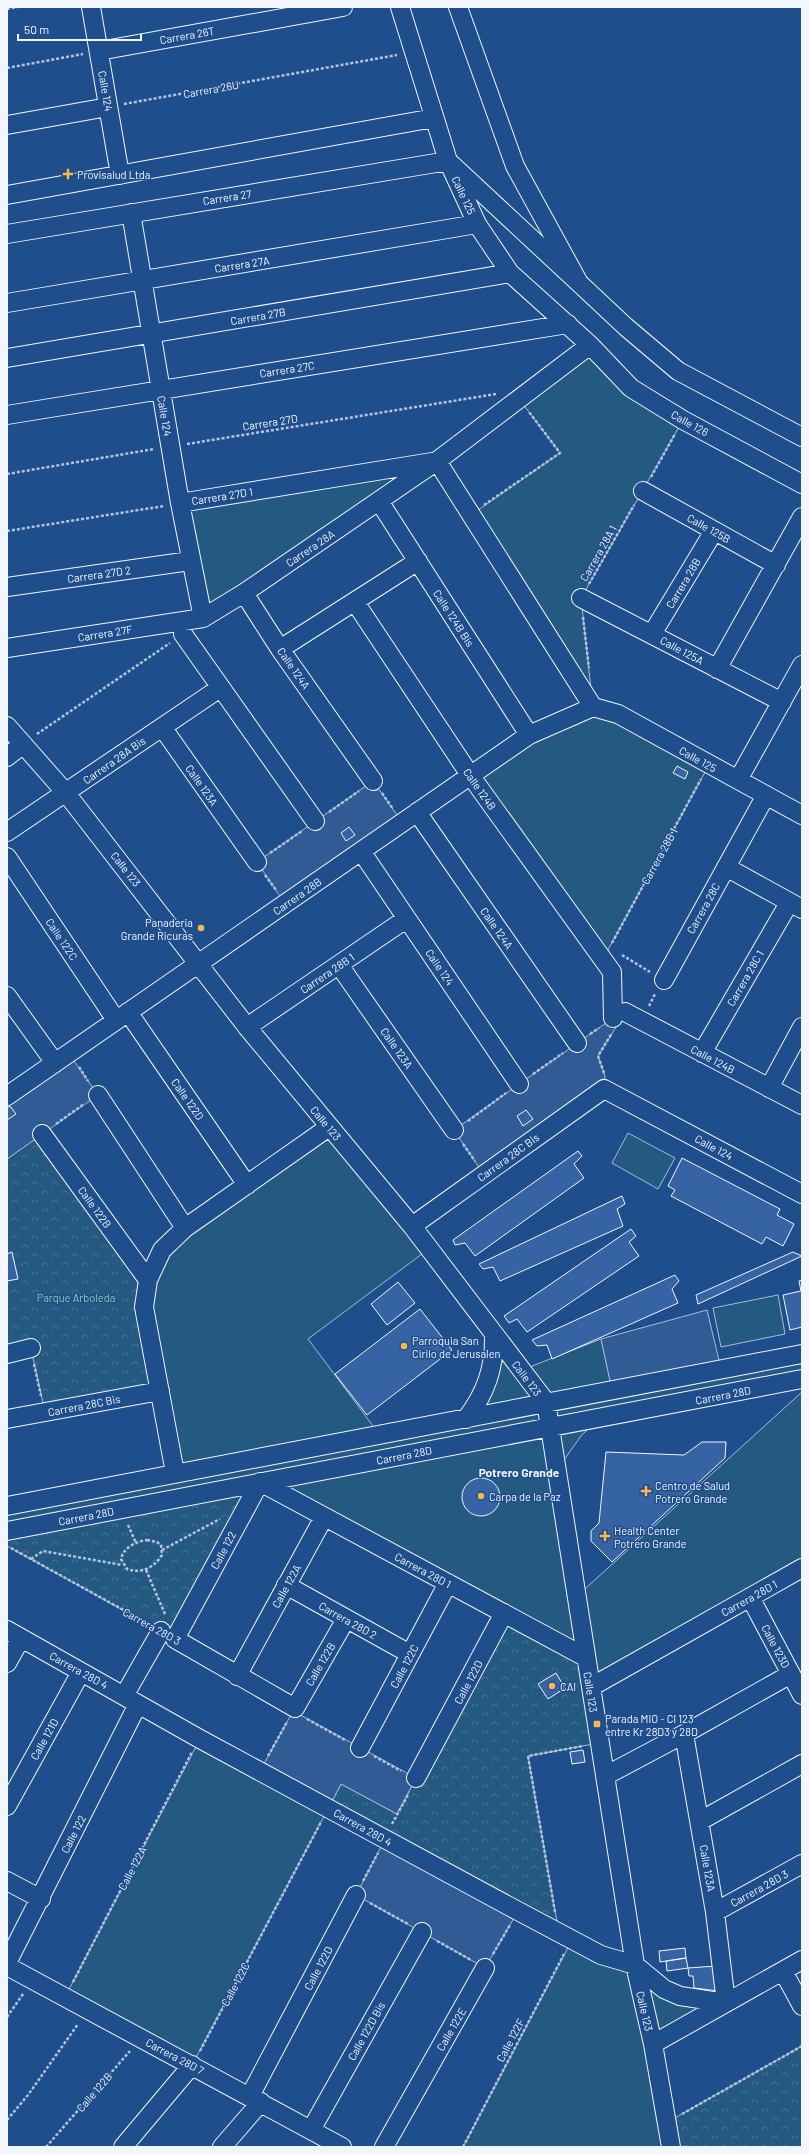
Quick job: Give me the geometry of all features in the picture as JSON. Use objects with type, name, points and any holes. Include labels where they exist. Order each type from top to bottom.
[{"type":"street","name":"Calle 124","points":[[91,7],[120,174]]},
{"type":"street","name":"Carrera 26T","points":[[99,51],[343,7]]},
{"type":"street","name":"Calle 125","points":[[400,7],[448,160],[477,224],[510,273],[590,345]]},
{"type":"street","points":[[458,7],[515,166],[579,283]]},
{"type":"street","points":[[7,125],[108,107]]},
{"type":"street","points":[[7,195],[434,118]]},
{"type":"street","points":[[448,160],[626,327],[678,371],[802,437]]},
{"type":"street","name":"Carrera 27","points":[[7,234],[448,160]]},
{"type":"street","name":"Calle 124","points":[[131,213],[190,561],[203,618]]},
{"type":"street","name":"Carrera 27A","points":[[7,303],[477,224]]},
{"type":"street","name":"Carrera 27B","points":[[7,358],[510,273]]},
{"type":"street","name":"Carrera 27C","points":[[7,415],[568,324]]},
{"type":"street","name":"Carrera 28A","points":[[203,618],[244,593],[437,462],[590,345]]},
{"type":"street","name":"Calle 126","points":[[590,345],[631,388],[683,420],[802,484]]},
{"type":"street","points":[[437,462],[593,707]]},
{"type":"street","name":"Carrera 27D 1","points":[[180,503],[437,462]]},
{"type":"street","name":"Calle 125B","points":[[643,490],[714,531],[776,564]]},
{"type":"street","name":"Calle 124B Bis","points":[[379,501],[529,734]]},
{"type":"street","points":[[717,669],[802,517]]},
{"type":"street","name":"Carrera 28B","points":[[652,634],[714,531]]},
{"type":"street","name":"Carrera 27D 2","points":[[7,587],[190,561]]},
{"type":"street","points":[[280,649],[418,561]]},
{"type":"street","name":"Calle 124A","points":[[244,593],[280,649],[373,781]]},
{"type":"street","name":"Calle 125A","points":[[581,598],[782,702]]},
{"type":"street","name":"Calle 124B","points":[[355,602],[470,775],[612,972],[623,1020],[702,1053],[802,1105]]},
{"type":"street","name":"Carrera 27F","points":[[7,648],[203,618]]},
{"type":"street","points":[[184,634],[220,688],[315,821]]},
{"type":"street","points":[[738,780],[802,665]]},
{"type":"street","name":"Carrera 28A Bis","points":[[7,832],[220,688]]},
{"type":"street","name":"Calle 125","points":[[593,707],[618,714],[802,815]]},
{"type":"street","name":"Carrera 28B","points":[[7,1096],[529,734],[593,707]]},
{"type":"street","name":"Calle 123","points":[[7,726],[66,793],[247,1027],[412,1226],[546,1402],[635,1965],[653,2044],[671,2147]]},
{"type":"street","name":"Calle 123A","points":[[162,727],[257,862]]},
{"type":"street","points":[[7,757],[23,744]]},
{"type":"street","name":"Carrera 28C","points":[[664,980],[766,795]]},
{"type":"street","name":"Calle 124A","points":[[417,812],[577,1043]]},
{"type":"street","name":"Calle 124","points":[[361,851],[519,1084]]},
{"type":"street","name":"Calle 122C","points":[[7,857],[122,1016]]},
{"type":"street","points":[[726,867],[795,906]]},
{"type":"street","name":"Carrera 28C 1","points":[[702,1053],[795,906]]},
{"type":"street","name":"Carrera 28B 1","points":[[247,1027],[406,919]]},
{"type":"street","name":"Calle 123A","points":[[339,965],[454,1130]]},
{"type":"street","points":[[7,996],[62,1058]]},
{"type":"street","name":"Calle 122D","points":[[122,1016],[247,1185]]},
{"type":"street","points":[[770,1088],[802,1027]]},
{"type":"street","name":"Calle 124","points":[[604,1089],[800,1187]]},
{"type":"street","name":"Carrera 28C Bis","points":[[412,1226],[604,1089]]},
{"type":"street","points":[[98,1094],[185,1228]]},
{"type":"street","points":[[174,1473],[144,1307],[148,1280],[162,1250],[185,1228],[329,1127]]},
{"type":"street","name":"Calle 122B","points":[[42,1134],[148,1280]]},
{"type":"street","points":[[466,1419],[477,1404],[490,1376],[494,1352],[494,1334]]},
{"type":"street","points":[[7,1354],[31,1348]]},
{"type":"street","points":[[7,1506],[802,1354]]},
{"type":"street","name":"Carrera 28D","points":[[7,1531],[802,1379]]},
{"type":"street","name":"Carrera 28C Bis","points":[[7,1419],[160,1390]]},
{"type":"street","name":"Carrera 28D 1","points":[[260,1482],[586,1657]]},
{"type":"street","name":"Calle 122","points":[[7,1965],[41,1899],[131,1700],[168,1635],[260,1482]]},
{"type":"street","name":"Calle 122A","points":[[237,1676],[324,1517]]},
{"type":"street","name":"Carrera 28D 1","points":[[591,1687],[802,1568]]},
{"type":"street","name":"Calle 122C","points":[[360,1748],[448,1583]]},
{"type":"street","name":"Carrera 28D 2","points":[[286,1585],[410,1654]]},
{"type":"street","name":"Calle 123D","points":[[750,1597],[802,1695]]},
{"type":"street","name":"Calle 122D","points":[[416,1778],[504,1613]]},
{"type":"street","name":"Calle 122B","points":[[292,1713],[346,1619]]},
{"type":"street","points":[[7,1663],[14,1634]]},
{"type":"street","name":"Carrera 28D 4","points":[[14,1634],[200,1739],[518,1911],[600,1954],[635,1965],[664,1989],[680,1996],[726,2004]]},
{"type":"street","name":"Carrera 28D 3","points":[[168,1635],[237,1676],[292,1713]]},
{"type":"street","name":"Calle 121D","points":[[7,1806],[81,1672]]},
{"type":"street","points":[[605,1776],[791,1674]]},
{"type":"street","name":"Calle 123A","points":[[684,1734],[715,1912],[726,2004]]},
{"type":"street","points":[[700,1821],[802,1764]]},
{"type":"street","name":"Carrera 28D 3","points":[[715,1912],[802,1864]]},
{"type":"street","points":[[7,1881],[41,1899]]},
{"type":"street","name":"Calle 122D","points":[[222,2147],[255,2099],[356,1895]]},
{"type":"street","name":"Calle 122D Bis","points":[[311,2130],[422,1932]]},
{"type":"street","points":[[653,2044],[802,1960]]},
{"type":"street","name":"Carrera 28D 7","points":[[7,1965],[342,2147]]},
{"type":"street","name":"Calle 122E","points":[[384,2147],[485,1968]]},
{"type":"street","points":[[783,1971],[802,2006]]},
{"type":"street","points":[[123,2147],[192,2065]]},
{"type":"path","points":[[7,9],[18,7]]},
{"type":"path","points":[[7,68],[99,51]]},
{"type":"path","name":"Carrera 26U","points":[[108,107],[415,52]]},
{"type":"path","name":"Carrera 27D","points":[[7,474],[170,446],[497,394]]},
{"type":"path","points":[[471,515],[560,453],[519,399]]},
{"type":"path","name":"Carrera 28A 1","points":[[590,676],[581,598],[683,420]]},
{"type":"path","name":"Carrera 27D 1","points":[[7,531],[180,503]]},
{"type":"path","points":[[23,744],[184,634]]},
{"type":"path","name":"Carrera 28B 1","points":[[609,948],[709,765]]},
{"type":"path","points":[[604,1089],[605,1076],[598,1056],[623,1020],[664,980],[616,952]]},
{"type":"path","points":[[42,1134],[98,1094],[62,1058]]},
{"type":"path","points":[[31,1348],[45,1412]]},
{"type":"path","points":[[162,1550],[222,1518]]},
{"type":"path","points":[[31,1559],[44,1551],[122,1565],[132,1571],[146,1570],[159,1560],[162,1550],[161,1546],[153,1541],[136,1543],[122,1553],[122,1565]]},
{"type":"path","name":"Carrera 28D 3","points":[[7,1546],[168,1635]]},
{"type":"path","points":[[146,1570],[168,1635]]},
{"type":"path","points":[[260,1771],[292,1713]]},
{"type":"path","name":"Calle 122A","points":[[65,1997],[200,1739]]},
{"type":"path","points":[[565,1936],[528,1756],[599,1743]]},
{"type":"path","points":[[397,1814],[416,1778]]},
{"type":"path","name":"Calle 122C","points":[[192,2065],[329,1808]]},
{"type":"path","points":[[356,1895],[385,1839]]},
{"type":"path","points":[[485,1968],[518,1911]]},
{"type":"path","name":"Calle 122F","points":[[463,2147],[565,1936]]},
{"type":"path","points":[[7,2017],[33,1979]]},
{"type":"path","points":[[7,2120],[28,2094],[88,2009]]},
{"type":"path","name":"Calle 122B","points":[[46,2147],[141,2038]]},
{"type":"path","points":[[666,2123],[802,2046]]},
{"type":"green space","points":[[590,345],[683,420],[581,598],[593,707],[471,515],[560,453],[519,399]]},
{"type":"green space","points":[[437,461],[203,618],[180,503]]},
{"type":"green space","points":[[593,707],[709,765],[603,959],[470,775]]},
{"type":"green space","points":[[329,1127],[430,1248],[308,1339],[379,1434],[466,1419],[494,1352],[522,1370],[601,1339],[612,1389],[802,1354],[802,1379],[591,1426],[581,1436],[564,1460],[576,1597],[802,1392],[802,1568],[591,1687],[585,1657],[260,1482],[7,1531],[7,1506],[174,1473],[144,1307],[162,1250]]},
{"type":"green space","points":[[628,1133],[675,1158],[658,1189],[612,1163]]},
{"type":"green space","name":"Parque Arboleda","points":[[42,1134],[148,1280],[160,1391],[45,1412],[31,1349],[7,1354],[7,1159]]},
{"type":"green space","points":[[778,1295],[785,1334],[721,1347],[713,1308]]},
{"type":"green space","points":[[260,1482],[175,1639],[7,1546],[7,1531]]},
{"type":"green space","points":[[504,1613],[585,1657],[599,1743],[528,1756],[559,1933],[329,1807],[341,1784],[397,1814]]},
{"type":"green space","points":[[200,1739],[329,1807],[192,2065],[65,1997]]},
{"type":"green space","points":[[572,1940],[664,1989],[725,2003],[653,2044],[671,2147],[463,2147]]},
{"type":"green space","points":[[802,2046],[802,2147],[671,2147],[666,2123]]},
{"type":"shaded area","points":[[373,781],[402,822],[285,904],[257,862]]},
{"type":"shaded area","points":[[613,1018],[618,1024],[598,1056],[605,1076],[604,1089],[484,1175],[454,1130]]},
{"type":"shaded area","points":[[69,1054],[98,1095],[7,1159],[7,1096]]},
{"type":"shaded area","points":[[707,1310],[721,1369],[612,1390],[601,1339]]},
{"type":"shaded area","points":[[293,1711],[416,1778],[397,1814],[341,1784],[329,1807],[260,1771]]},
{"type":"shaded area","points":[[385,1839],[518,1911],[485,1968],[356,1895]]},
{"type":"building","points":[[677,766],[688,772],[685,779],[673,773]]},
{"type":"building","points":[[349,827],[355,835],[346,841],[341,833]]},
{"type":"building","points":[[10,1106],[16,1114],[7,1120],[7,1108]]},
{"type":"building","points":[[526,1110],[533,1119],[523,1126],[517,1116]]},
{"type":"building","points":[[578,1151],[582,1156],[574,1164],[584,1178],[475,1256],[465,1243],[455,1245],[453,1240]]},
{"type":"building","points":[[682,1158],[780,1209],[777,1215],[794,1224],[783,1246],[766,1237],[762,1244],[671,1196],[675,1190],[668,1186]]},
{"type":"building","points":[[622,1196],[625,1204],[617,1209],[623,1226],[500,1281],[493,1267],[483,1269],[479,1264]]},
{"type":"building","points":[[631,1229],[636,1236],[629,1242],[639,1256],[527,1332],[517,1319],[509,1323],[504,1316]]},
{"type":"building","points":[[12,1252],[18,1279],[7,1281],[7,1254]]},
{"type":"building","points":[[793,1252],[802,1256],[698,1304],[696,1295]]},
{"type":"building","points":[[675,1275],[679,1281],[672,1289],[678,1303],[552,1359],[547,1345],[537,1346],[532,1340]]},
{"type":"building","points":[[802,1280],[802,1327],[790,1330],[783,1295],[801,1291],[799,1281]]},
{"type":"building","points":[[398,1282],[415,1303],[387,1325],[371,1304]]},
{"type":"building","points":[[420,1309],[452,1350],[367,1415],[335,1374]]},
{"type":"building","name":"Centro de Salud Potrero Grande","points":[[702,1442],[726,1442],[725,1458],[612,1562],[591,1541],[591,1531],[599,1523],[606,1452],[684,1455]]},
{"type":"building","name":"Carpa de la Paz","points":[[477,1478],[485,1478],[495,1483],[499,1490],[499,1504],[495,1511],[485,1516],[477,1516],[467,1511],[465,1508],[462,1501],[462,1493],[467,1483],[470,1481]]},
{"type":"building","name":"CAI","points":[[556,1673],[565,1688],[548,1699],[538,1684]]},
{"type":"building","points":[[583,1750],[585,1762],[572,1764],[570,1752]]},
{"type":"building","points":[[685,1948],[686,1958],[660,1962],[659,1951]]},
{"type":"building","points":[[686,1958],[688,1968],[667,1971],[666,1961]]},
{"type":"building","points":[[716,1966],[718,1991],[694,1988],[693,1976],[689,1976],[688,1968]]},
{"type":"place","name":"Provisalud Ltda","points":[[68,174]]},
{"type":"place","name":"Panaderia Grande Ricuras","points":[[201,928]]},
{"type":"place","name":"Parroquia San Cirilo de Jerusalen","points":[[404,1346]]},
{"type":"place","name":"Centro de Salud Potrero Grande","points":[[646,1491]]},
{"type":"place","name":"Carpa de la Paz","points":[[481,1496]]},
{"type":"place","name":"Health Center Potrero Grande","points":[[605,1536]]},
{"type":"place","name":"CAI","points":[[552,1686]]},
{"type":"place","name":"Parada MIO - Cl 123 entre Kr 28D3 y 28D","points":[[597,1724]]},
{"type":"district","name":"Potrero Grande","points":[[519,1472]]}]
